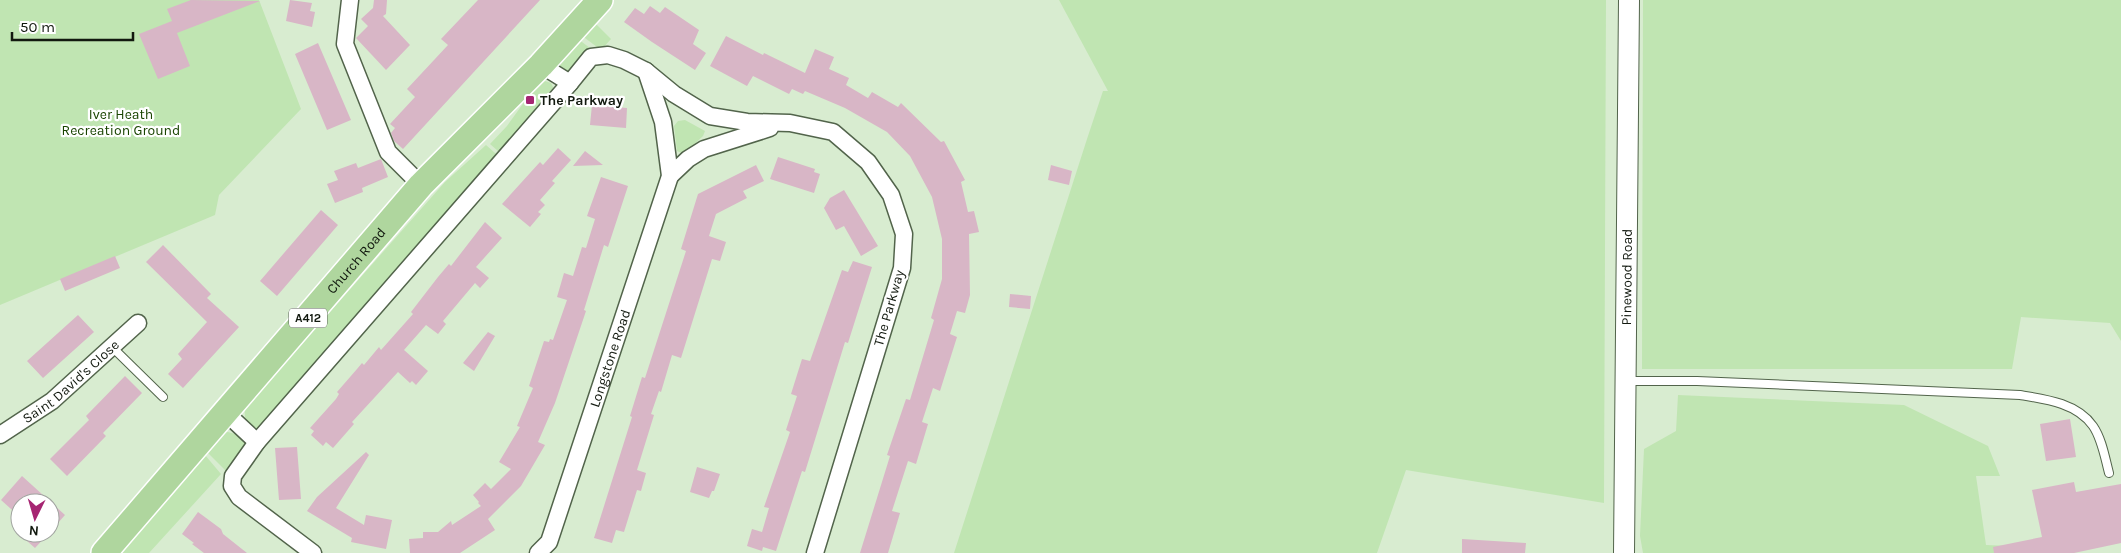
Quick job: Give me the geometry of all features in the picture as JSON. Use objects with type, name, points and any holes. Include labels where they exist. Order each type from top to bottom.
[{"type":"main road","name":"Church Road","points":[[104,553],[421,185],[540,65],[600,0]]},
{"type":"street","points":[[350,0],[346,44],[388,152],[421,185]]},
{"type":"street","name":"Pinewood Road","points":[[1624,553],[1629,0]]},
{"type":"street","points":[[313,553],[239,497],[232,486],[232,479],[238,467],[257,442],[591,57],[608,55],[624,60],[646,71],[663,122],[670,176]]},
{"type":"street","points":[[540,65],[570,83]]},
{"type":"street","name":"The Parkway","points":[[646,71],[674,94],[710,116],[747,122],[790,123],[833,132],[868,162],[891,195],[904,234],[902,268],[815,553]]},
{"type":"street","points":[[670,176],[688,159],[704,149],[790,123]]},
{"type":"street","name":"Longstone Road","points":[[546,549],[670,176]]},
{"type":"street","name":"Saint David's Close","points":[[0,435],[52,402],[138,323]]},
{"type":"street","points":[[226,413],[257,442]]},
{"type":"lane","points":[[112,346],[163,397]]},
{"type":"lane","points":[[1625,382],[1697,381],[2039,398],[2062,404],[2077,412],[2092,425],[2098,436],[2109,473]]},
{"type":"green space","name":"Iver Heath Recreation Ground","points":[[0,0],[259,0],[301,109],[219,195],[215,215],[0,305]]},
{"type":"green space","points":[[1059,0],[1606,0],[1604,503],[1406,470],[1377,553],[954,553],[1103,91],[1108,91]]},
{"type":"green space","points":[[1643,0],[2121,0],[2121,341],[2110,323],[2021,317],[2012,369],[1642,369]]},
{"type":"green space","points":[[594,22],[611,39],[601,50],[581,35]]},
{"type":"green space","points":[[578,39],[598,54],[577,77],[555,66]]},
{"type":"green space","points":[[545,81],[551,83],[556,93],[506,158],[490,144],[507,126],[538,83]]},
{"type":"green space","points":[[685,120],[705,131],[703,136],[684,154],[677,151],[674,126],[678,121]]},
{"type":"green space","points":[[486,145],[503,160],[258,430],[248,425],[245,408],[445,182]]},
{"type":"green space","points":[[1678,395],[1904,405],[1988,446],[2000,476],[1976,476],[1986,545],[2010,546],[2012,553],[1643,553],[1640,536],[1644,449],[1676,431]]},
{"type":"green space","points":[[228,432],[242,436],[245,446],[242,456],[228,473],[208,453],[208,449],[222,433]]},
{"type":"green space","points":[[205,455],[221,474],[149,553],[113,553]]},
{"type":"building","points":[[191,0],[260,1],[177,33],[190,66],[158,79],[139,34],[172,21],[167,9]]},
{"type":"building","points":[[290,0],[312,3],[310,11],[315,12],[312,27],[286,21]]},
{"type":"building","points":[[374,0],[387,0],[386,14],[383,16],[410,45],[386,70],[356,38],[368,26],[361,19],[373,8]]},
{"type":"building","points":[[478,0],[540,0],[403,149],[394,141],[391,133],[395,128],[390,124],[415,97],[407,89],[448,45],[441,39]]},
{"type":"building","points":[[650,6],[660,13],[665,7],[699,30],[693,44],[706,53],[695,70],[624,22],[635,8],[644,14]]},
{"type":"building","points":[[726,36],[763,55],[764,53],[805,73],[815,49],[834,57],[829,69],[849,78],[846,85],[868,98],[872,92],[898,107],[901,103],[941,142],[944,141],[965,180],[961,182],[968,212],[974,211],[979,232],[969,234],[970,295],[965,313],[957,311],[950,334],[957,337],[940,391],[933,388],[922,422],[928,424],[916,464],[908,461],[892,511],[900,513],[888,553],[860,553],[890,456],[887,455],[906,399],[910,400],[934,320],[931,318],[942,279],[942,239],[932,197],[910,156],[887,132],[845,108],[805,91],[803,94],[792,89],[789,94],[753,76],[747,86],[710,66]]},
{"type":"building","points":[[318,43],[351,120],[327,130],[295,54]]},
{"type":"building","points":[[592,105],[627,108],[626,128],[590,125]]},
{"type":"building","points":[[558,148],[571,160],[552,181],[555,183],[540,200],[545,205],[538,212],[541,214],[530,227],[502,204],[540,162],[543,165]]},
{"type":"building","points":[[585,151],[603,165],[573,166]]},
{"type":"building","points":[[778,157],[815,169],[814,172],[820,174],[814,193],[770,179]]},
{"type":"building","points":[[381,159],[388,177],[362,188],[363,192],[335,203],[327,184],[338,180],[334,171],[356,163],[358,168]]},
{"type":"building","points":[[756,165],[764,181],[743,191],[747,198],[716,214],[709,236],[726,242],[720,261],[712,259],[681,358],[672,355],[661,392],[659,391],[651,414],[654,415],[637,470],[646,473],[641,491],[637,490],[624,532],[616,530],[612,543],[594,538],[632,417],[630,416],[642,377],[645,378],[686,251],[681,249],[698,194]]},
{"type":"building","points":[[1051,165],[1072,171],[1069,185],[1048,180]]},
{"type":"building","points":[[601,177],[628,186],[608,247],[604,245],[584,310],[586,311],[555,403],[538,442],[545,445],[521,486],[488,519],[495,530],[460,553],[410,553],[409,539],[423,538],[423,532],[438,532],[451,521],[452,525],[481,506],[473,495],[485,483],[491,489],[511,469],[499,462],[520,427],[517,426],[533,388],[529,386],[544,341],[549,342],[550,339],[553,340],[567,300],[557,297],[564,273],[573,276],[582,247],[586,248],[595,219],[587,216]]},
{"type":"building","points":[[844,190],[878,246],[861,256],[844,226],[836,230],[824,208],[830,198]]},
{"type":"building","points":[[321,210],[338,225],[277,296],[260,281]]},
{"type":"building","points":[[485,222],[502,238],[476,267],[489,278],[480,288],[475,283],[443,321],[446,324],[438,334],[426,325],[404,350],[428,371],[416,385],[412,381],[410,383],[398,372],[352,422],[354,424],[333,448],[326,442],[323,446],[311,435],[314,431],[310,428],[336,399],[339,394],[337,392],[362,363],[364,365],[379,347],[381,350],[413,314],[411,312],[438,277],[449,264],[451,266]]},
{"type":"building","points":[[163,245],[211,294],[207,298],[239,327],[183,388],[168,374],[182,359],[178,354],[207,322],[146,262]]},
{"type":"building","points":[[115,256],[120,268],[65,291],[60,279]]},
{"type":"building","points":[[853,261],[872,267],[848,343],[845,342],[805,472],[802,471],[776,551],[763,547],[762,551],[747,546],[752,529],[762,532],[769,508],[764,507],[790,432],[786,430],[797,396],[791,394],[802,359],[810,361],[842,270],[848,272]]},
{"type":"building","points":[[1010,294],[1031,296],[1030,309],[1009,307]]},
{"type":"building","points":[[78,315],[94,332],[43,378],[27,361]]},
{"type":"building","points":[[488,332],[495,336],[474,371],[463,363]]},
{"type":"building","points":[[125,376],[142,393],[103,433],[106,436],[67,476],[50,459],[89,420],[86,416]]},
{"type":"building","points":[[2070,419],[2076,457],[2046,461],[2040,424]]},
{"type":"building","points":[[297,447],[301,499],[279,500],[275,448]]},
{"type":"building","points":[[366,452],[369,455],[336,508],[364,525],[366,515],[392,520],[386,549],[351,542],[352,538],[307,511],[317,497]]},
{"type":"building","points":[[697,467],[720,474],[714,491],[712,491],[709,498],[690,492]]},
{"type":"building","points":[[22,476],[41,493],[10,493],[10,508],[1,500]]},
{"type":"building","points":[[2074,482],[2076,492],[2121,484],[2121,543],[2074,553],[1994,553],[1993,547],[2042,537],[2032,490]]},
{"type":"building","points":[[60,510],[65,515],[60,521]]},
{"type":"building","points":[[198,512],[221,529],[223,534],[247,553],[204,553],[192,544],[194,543],[182,534]]},
{"type":"building","points":[[1462,539],[1526,543],[1525,553],[1462,553]]},
{"type":"building","points":[[29,543],[40,543],[35,548]]},
{"type":"place","name":"The Parkway","points":[[530,100]]}]
